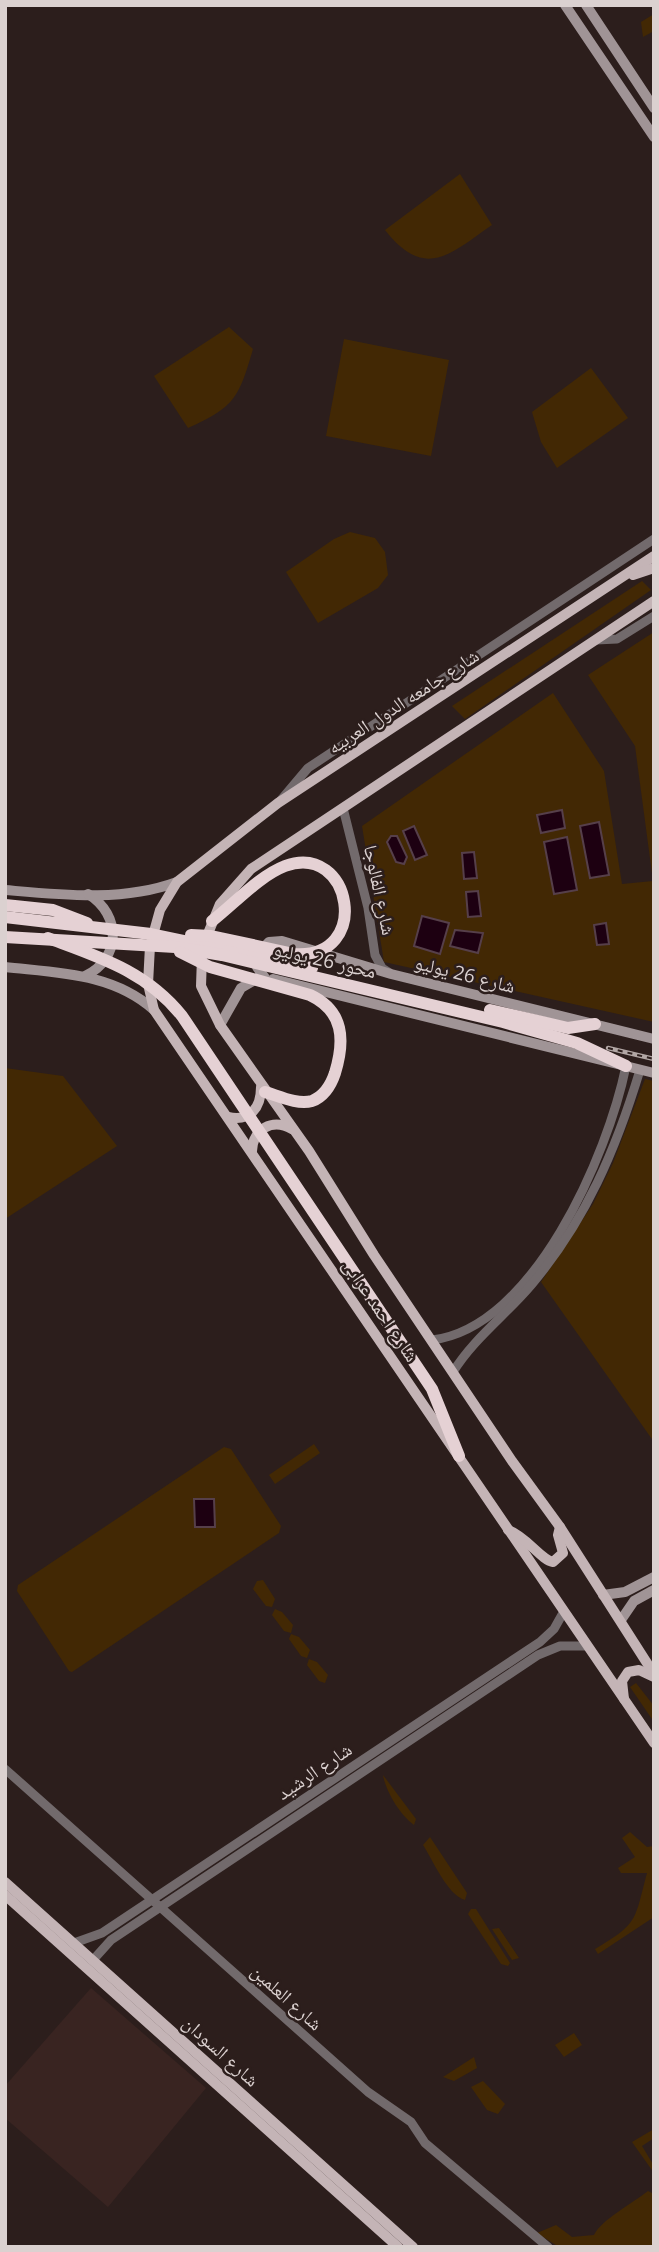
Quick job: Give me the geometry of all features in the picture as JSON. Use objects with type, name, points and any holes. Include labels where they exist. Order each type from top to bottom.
[{"type":"highway","points":[[174,943],[211,936],[293,954],[314,952],[332,942],[344,924],[346,904],[335,879],[313,865],[286,866],[212,921]]},
{"type":"highway","points":[[5,905],[63,912],[93,927]]},
{"type":"highway","name":"محور 26 يوليو","points":[[5,917],[93,927],[174,943],[258,954],[504,1017],[568,1028],[595,1024]]},
{"type":"highway","name":"محور 26 يوليو","points":[[5,937],[174,943]]},
{"type":"highway","points":[[48,938],[121,965],[167,998],[190,1026],[432,1390],[459,1456]]},
{"type":"highway","points":[[174,943],[210,967],[317,998],[333,1013],[342,1033],[341,1054],[334,1077],[322,1095],[301,1102],[263,1089]]},
{"type":"highway","name":"محور 26 يوليو","points":[[504,1017],[577,1043],[626,1066]]},
{"type":"main road","points":[[565,5],[654,137]]},
{"type":"main road","points":[[586,5],[654,108]]},
{"type":"main road","name":"شارع جامعه الدول العربيه","points":[[177,882],[278,803],[654,556]]},
{"type":"main road","points":[[619,580],[654,568]]},
{"type":"main road","points":[[212,921],[228,891],[239,880],[654,601]]},
{"type":"main road","points":[[5,890],[129,894],[177,882]]},
{"type":"main road","name":"شارع احمد عرابى","points":[[177,882],[160,910],[150,946],[148,984],[154,1010],[459,1456],[584,1646],[654,1743]]},
{"type":"main road","points":[[85,976],[106,961],[114,936],[107,911],[88,894]]},
{"type":"main road","name":"شارع احمد عرابى","points":[[212,921],[200,976],[204,998],[453,1372],[560,1527],[654,1675]]},
{"type":"main road","name":"شارع 26 يوليو","points":[[265,978],[257,967],[258,954],[266,944],[278,941],[391,974],[654,1039]]},
{"type":"main road","points":[[5,967],[85,976],[129,991],[154,1010]]},
{"type":"main road","points":[[220,1025],[241,988],[256,978],[265,978],[402,1008],[654,1073]]},
{"type":"main road","points":[[228,1117],[241,1118],[253,1112],[263,1089]]},
{"type":"main road","points":[[252,1151],[255,1137],[266,1126],[281,1124],[294,1131]]},
{"type":"main road","points":[[508,1530],[531,1543],[544,1559],[554,1562],[563,1553],[558,1535],[560,1527]]},
{"type":"main road","points":[[603,1595],[625,1592],[654,1577]]},
{"type":"main road","points":[[621,1620],[634,1601],[654,1590]]},
{"type":"main road","points":[[625,1704],[621,1684],[625,1674],[635,1670],[654,1675]]},
{"type":"main road","name":"شارع السودان","points":[[5,1882],[413,2247]]},
{"type":"main road","name":"شارع السودان","points":[[5,1895],[398,2247]]},
{"type":"street","points":[[278,803],[291,784],[308,768],[654,539]]},
{"type":"street","points":[[596,640],[617,639],[654,616]]},
{"type":"street","points":[[492,646],[500,659]]},
{"type":"street","name":"شارع الفالوجا","points":[[344,808],[368,908],[375,956],[382,968],[391,974]]},
{"type":"street","points":[[601,1167],[626,1066]]},
{"type":"street","points":[[453,1372],[565,1232],[617,1143],[640,1070]]},
{"type":"street","points":[[607,1139],[617,1143]]},
{"type":"street","points":[[432,1340],[467,1329],[518,1293]]},
{"type":"street","name":"شارع الرشيد","points":[[74,1943],[102,1933],[540,1642],[554,1629],[563,1613]]},
{"type":"street","name":"شارع الرشيد","points":[[93,1960],[111,1940],[538,1655],[560,1646],[584,1646]]},
{"type":"street","name":"شارع العلمين","points":[[5,1769],[368,2092],[411,2122],[425,2143],[548,2247]]},
{"type":"shaded area","points":[[654,14],[654,31],[643,37],[641,22]]},
{"type":"shaded area","points":[[460,174],[492,225],[438,258],[413,255],[399,246],[385,230]]},
{"type":"shaded area","points":[[229,327],[253,349],[244,379],[226,406],[188,428],[154,376]]},
{"type":"shaded area","points":[[344,339],[449,360],[431,456],[326,436]]},
{"type":"shaded area","points":[[591,368],[628,418],[557,468],[541,442],[532,412]]},
{"type":"shaded area","points":[[350,532],[375,538],[385,552],[388,575],[378,588],[318,623],[286,572],[334,539]]},
{"type":"shaded area","points":[[642,581],[651,590],[465,719],[452,706]]},
{"type":"shaded area","points":[[654,632],[654,1022],[384,962],[362,826],[553,693],[604,771],[622,884],[653,881],[635,746],[588,675]]},
{"type":"shaded area","points":[[562,810],[565,828],[541,833],[537,815]]},
{"type":"shaded area","points":[[599,822],[609,875],[590,878],[580,826]]},
{"type":"shaded area","points":[[414,826],[427,855],[415,860],[403,831]]},
{"type":"shaded area","points":[[391,836],[397,836],[407,857],[404,864],[396,862],[387,842]]},
{"type":"shaded area","points":[[567,837],[577,890],[554,894],[544,842]]},
{"type":"shaded area","points":[[474,852],[477,878],[464,879],[462,853]]},
{"type":"shaded area","points":[[478,891],[481,916],[468,917],[466,892]]},
{"type":"shaded area","points":[[422,916],[449,923],[440,954],[414,946]]},
{"type":"shaded area","points":[[606,923],[609,944],[597,945],[594,925]]},
{"type":"shaded area","points":[[455,930],[483,933],[478,953],[450,946]]},
{"type":"shaded area","points":[[5,1068],[63,1076],[117,1146],[5,1219]]},
{"type":"shaded area","points":[[645,1079],[654,1081],[654,1442],[541,1282],[593,1204],[613,1163]]},
{"type":"shaded area","points":[[314,1444],[320,1453],[275,1484],[269,1475]]},
{"type":"shaded area","points":[[224,1447],[231,1449],[281,1526],[279,1533],[72,1672],[69,1671],[17,1591],[18,1585]]},
{"type":"shaded area","points":[[194,1499],[214,1499],[215,1527],[195,1527]]},
{"type":"shaded area","points":[[263,1580],[275,1599],[272,1607],[266,1606],[253,1589],[257,1581]]},
{"type":"shaded area","points":[[275,1609],[282,1612],[293,1625],[291,1633],[284,1631],[272,1615]]},
{"type":"shaded area","points":[[291,1634],[299,1637],[310,1650],[307,1658],[301,1656],[289,1639]]},
{"type":"shaded area","points":[[309,1659],[317,1662],[328,1675],[325,1683],[319,1681],[307,1665]]},
{"type":"shaded area","points":[[636,1683],[654,1706],[654,1722],[630,1687]]},
{"type":"shaded area","points":[[383,1775],[416,1819],[414,1825],[394,1803]]},
{"type":"shaded area","points":[[630,1832],[647,1847],[654,1846],[654,1917],[598,1954],[595,1949],[620,1933],[633,1919],[640,1901],[647,1873],[621,1873],[618,1868],[635,1857],[622,1838]]},
{"type":"shaded area","points":[[430,1837],[467,1893],[465,1900],[458,1897],[446,1884],[423,1845]]},
{"type":"shaded area","points":[[471,1909],[476,1909],[510,1963],[508,1966],[501,1964],[468,1914]]},
{"type":"shaded area","points":[[499,1928],[519,1958],[512,1960],[492,1929]]},
{"type":"shaded area","points":[[91,1988],[206,2088],[108,2207],[5,2118],[5,2086]]},
{"type":"shaded area","points":[[574,2033],[582,2045],[564,2057],[555,2045]]},
{"type":"shaded area","points":[[474,2057],[477,2068],[454,2081],[443,2077]]},
{"type":"shaded area","points":[[483,2081],[505,2104],[498,2114],[487,2110],[471,2087]]},
{"type":"shaded area","points":[[654,2129],[654,2138],[642,2146],[654,2166],[654,2173],[632,2142]]},
{"type":"shaded area","points":[[648,2191],[654,2194],[654,2245],[559,2247],[537,2233],[556,2225],[572,2237],[594,2235],[610,2218]]},
{"type":"railway","points":[[608,1048],[654,1059]]}]
